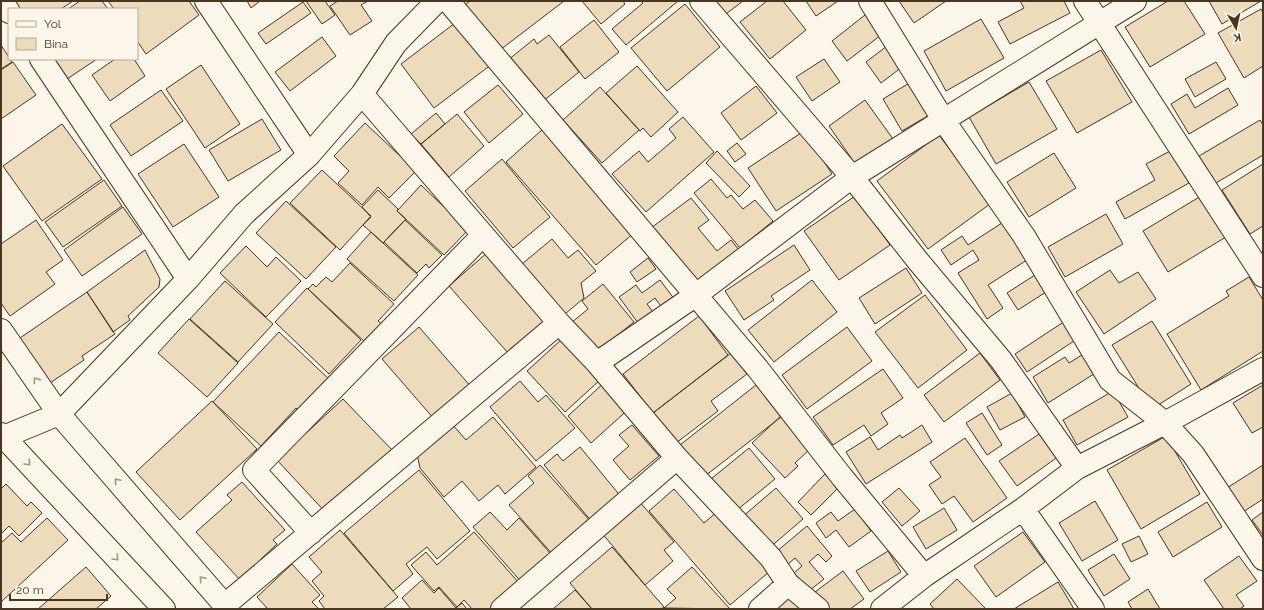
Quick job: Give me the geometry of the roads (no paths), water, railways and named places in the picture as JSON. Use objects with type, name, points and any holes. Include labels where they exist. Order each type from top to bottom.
[{"type":"street","points":[[2,1],[8,10]]},
{"type":"street","points":[[206,1],[308,155]]},
{"type":"street","points":[[701,1],[852,177],[918,261],[1001,360],[1076,468]]},
{"type":"street","points":[[870,1],[944,121],[1024,236],[1110,380],[1165,423],[1193,454],[1263,559]]},
{"type":"street","points":[[1085,1],[1263,276]]},
{"type":"street","points":[[597,363],[696,295],[852,177],[1135,1]]},
{"type":"street","points":[[164,609],[2,436],[59,414],[188,279],[244,214],[308,155],[362,94],[396,43],[435,3],[696,295],[758,369],[842,477],[924,576]]},
{"type":"street","points":[[42,60],[188,279]]},
{"type":"street","points":[[362,94],[559,324],[597,363],[677,458],[771,558],[788,584],[818,609]]},
{"type":"street","points":[[311,533],[254,470],[483,235]]},
{"type":"street","points":[[1,330],[59,414],[226,607],[311,533],[559,324]]},
{"type":"street","points":[[882,609],[924,576],[1023,509],[1076,468],[1165,423],[1263,369]]},
{"type":"street","points":[[502,609],[677,458]]},
{"type":"street","points":[[1023,509],[1093,609]]},
{"type":"street","points":[[760,609],[788,584]]}]
